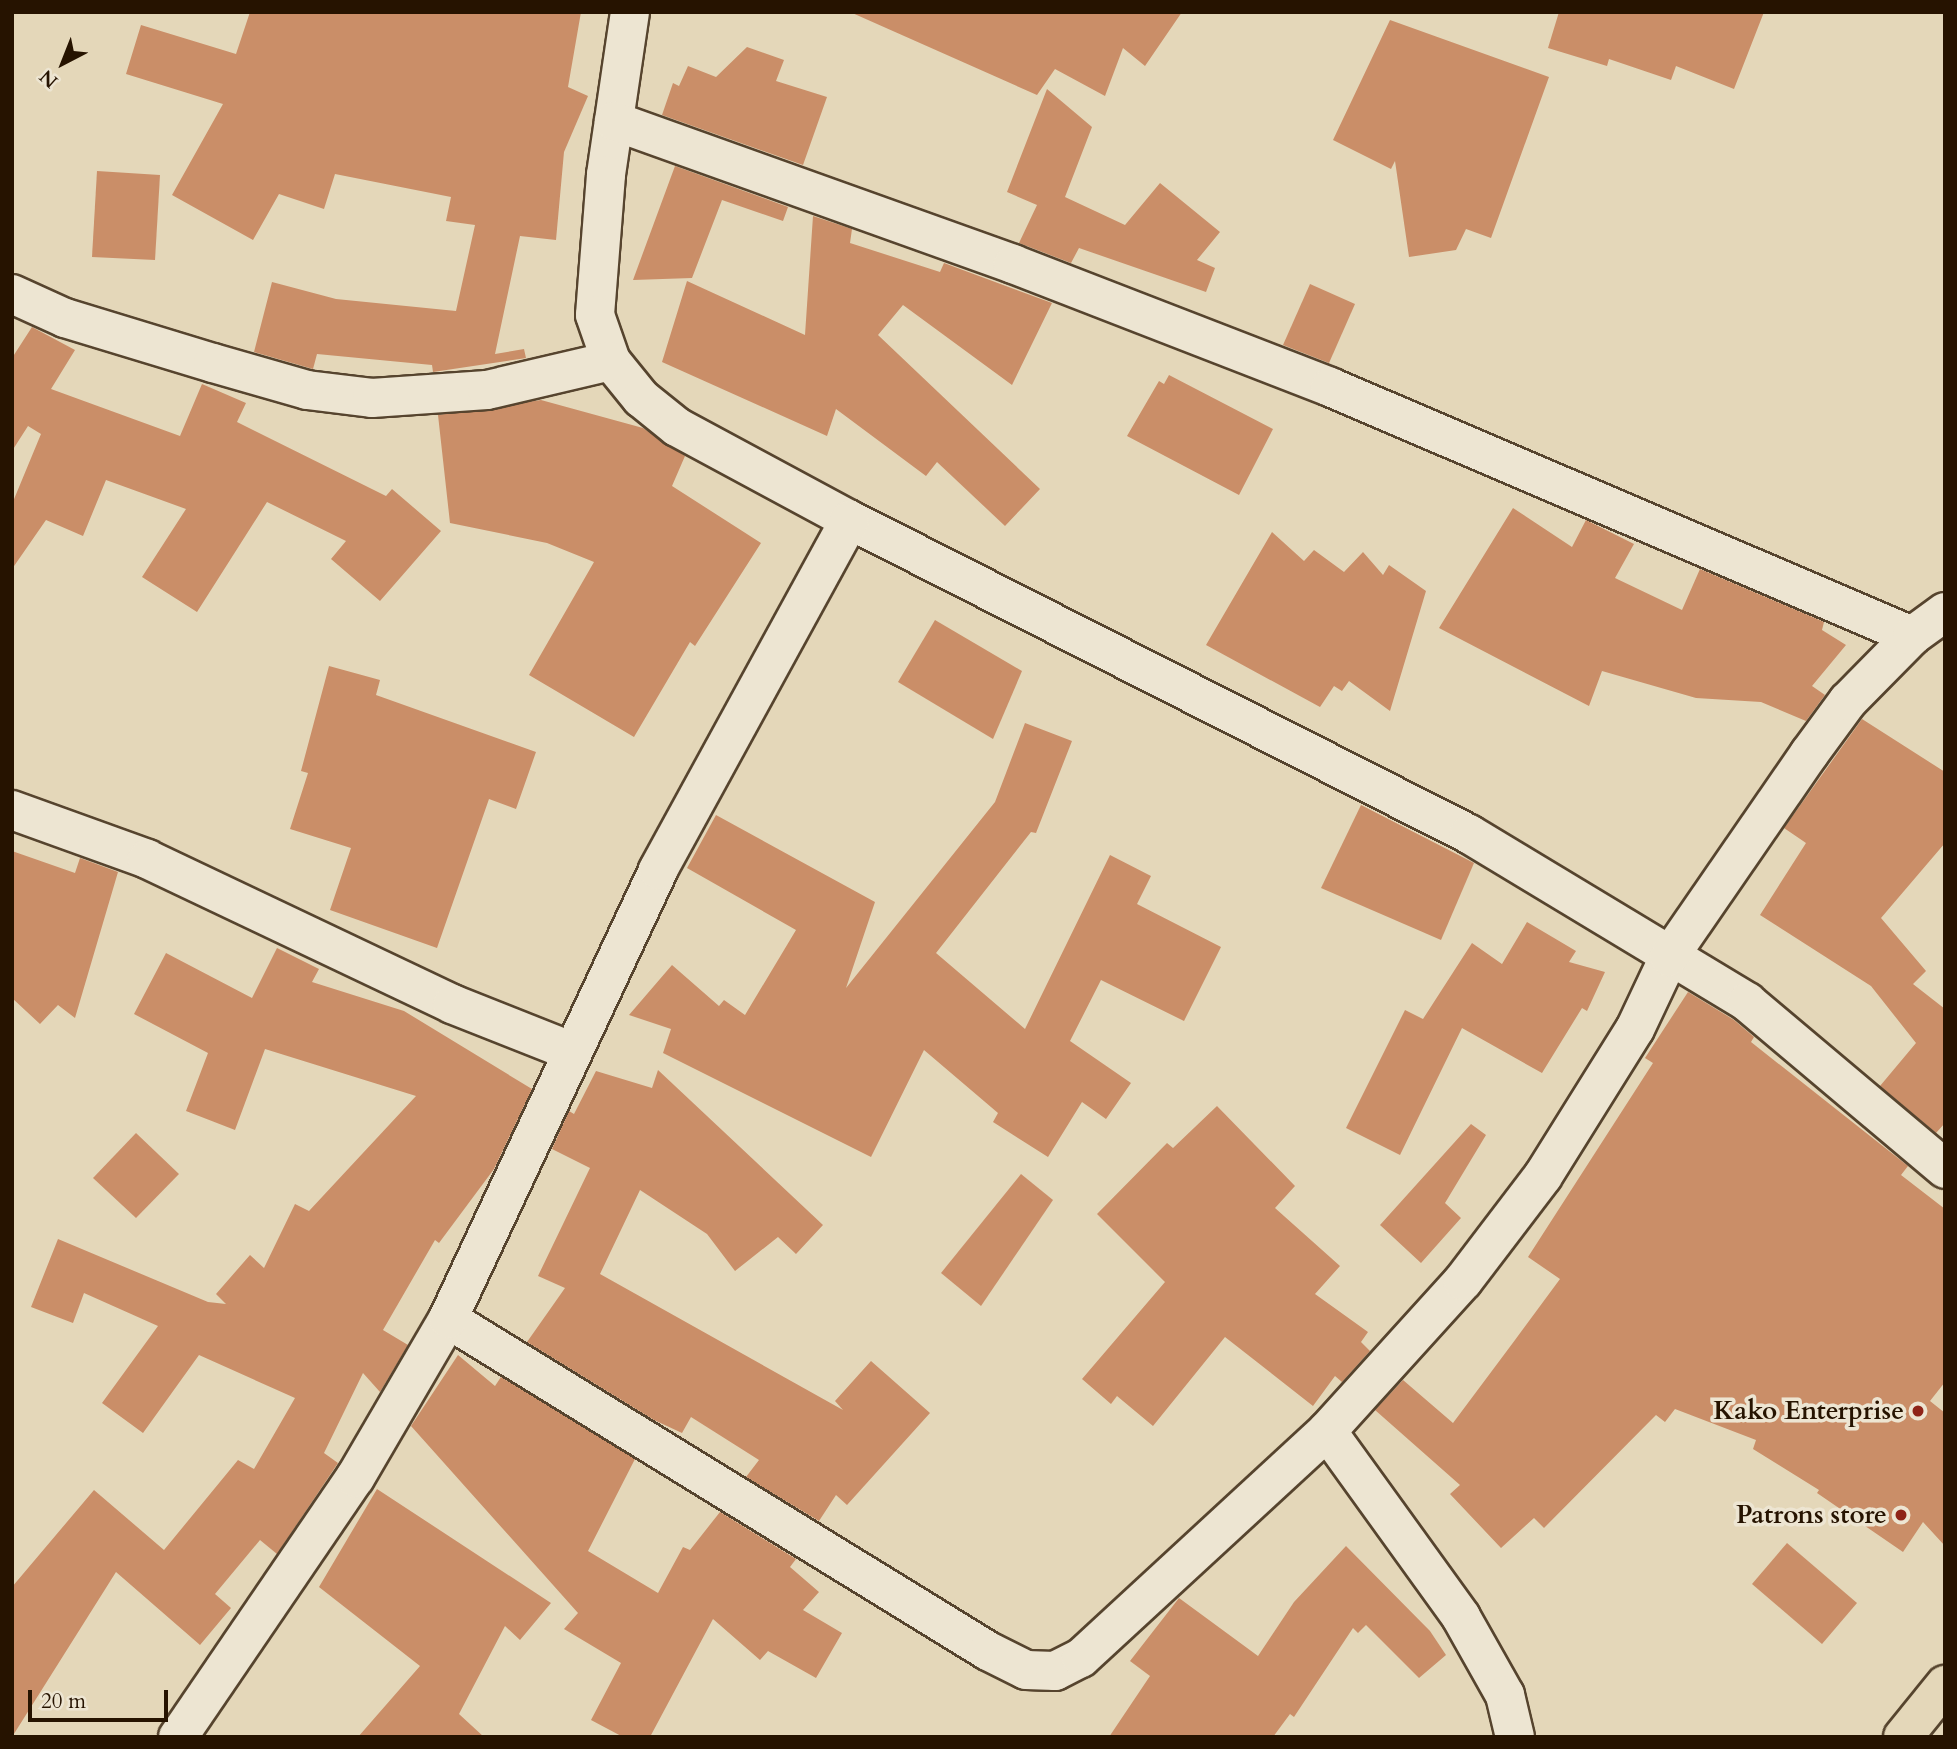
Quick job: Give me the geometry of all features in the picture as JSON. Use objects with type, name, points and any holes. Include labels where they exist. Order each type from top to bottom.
[{"type":"main road","points":[[1903,1737],[1945,1685]]},
{"type":"street","points":[[630,12],[614,121],[595,315],[611,361],[641,398],[677,427],[850,520],[1469,834],[1747,1002],[1945,1169]]},
{"type":"street","points":[[614,121],[1001,259],[1330,387],[1912,635]]},
{"type":"street","points":[[12,294],[65,318],[226,367],[307,390],[372,398],[488,390],[611,361]]},
{"type":"street","points":[[177,1737],[355,1478],[448,1319],[571,1051],[658,870],[850,520]]},
{"type":"street","points":[[448,1319],[721,1490],[1026,1670],[1055,1671],[1082,1658],[1327,1431],[1463,1281],[1543,1176],[1635,1029],[1669,957],[1848,701],[1912,635],[1945,612]]},
{"type":"street","points":[[12,810],[147,859],[418,989],[571,1051]]},
{"type":"street","points":[[1327,1431],[1461,1617],[1505,1695],[1516,1737]]},
{"type":"building","points":[[250,12],[581,12],[568,87],[588,96],[564,152],[556,240],[520,236],[495,354],[524,349],[526,358],[433,372],[432,365],[317,354],[313,369],[254,352],[272,282],[336,299],[456,311],[475,225],[446,221],[451,197],[335,174],[324,209],[279,194],[253,240],[172,195],[223,104],[126,74],[141,25],[236,54]]},
{"type":"building","points":[[850,12],[1182,12],[1145,66],[1123,48],[1105,96],[1055,69],[1037,95]]},
{"type":"building","points":[[1559,12],[1764,12],[1734,89],[1676,66],[1671,80],[1609,59],[1607,66],[1548,48]]},
{"type":"building","points":[[1390,20],[1549,77],[1491,238],[1466,229],[1456,250],[1409,257],[1395,161],[1391,169],[1333,140]]},
{"type":"building","points":[[747,47],[784,60],[776,81],[827,97],[803,165],[662,115],[673,83],[679,86],[688,66],[716,77]]},
{"type":"building","points":[[1047,89],[1092,127],[1065,197],[1125,225],[1160,183],[1220,232],[1197,260],[1215,268],[1206,292],[1079,248],[1071,263],[1019,243],[1037,205],[1007,192]]},
{"type":"building","points":[[675,166],[788,207],[783,221],[722,200],[692,278],[633,280]]},
{"type":"building","points":[[97,171],[160,175],[155,260],[92,257]]},
{"type":"building","points":[[813,216],[852,229],[850,243],[940,272],[944,263],[1052,303],[1012,385],[903,305],[878,335],[1040,489],[1005,526],[937,462],[926,476],[836,409],[827,436],[662,362],[687,281],[805,335]]},
{"type":"building","points":[[1310,284],[1355,304],[1329,363],[1283,345]]},
{"type":"building","points":[[32,327],[75,350],[51,389],[180,436],[202,384],[246,403],[237,422],[386,496],[392,489],[441,531],[380,601],[331,559],[346,541],[267,502],[197,612],[142,577],[186,509],[106,480],[83,536],[46,520],[12,569],[12,504],[41,434],[28,426],[12,451],[12,358]]},
{"type":"building","points":[[1169,375],[1273,429],[1239,495],[1127,436],[1159,381],[1164,384]]},
{"type":"building","points":[[541,400],[643,428],[685,456],[672,486],[761,543],[695,646],[690,642],[634,737],[529,675],[594,562],[547,543],[450,523],[438,415]]},
{"type":"building","points":[[1513,508],[1572,547],[1586,520],[1634,544],[1615,578],[1682,610],[1700,569],[1824,622],[1822,630],[1846,645],[1812,686],[1825,695],[1806,721],[1761,702],[1696,698],[1602,671],[1589,706],[1439,628]]},
{"type":"building","points":[[1272,532],[1304,561],[1314,550],[1344,572],[1363,552],[1383,575],[1389,565],[1426,591],[1390,711],[1349,681],[1342,691],[1334,686],[1320,707],[1206,645]]},
{"type":"building","points":[[935,620],[1022,671],[993,739],[898,682]]},
{"type":"building","points":[[329,666],[380,680],[376,695],[536,752],[516,809],[489,799],[437,948],[330,910],[351,848],[290,829],[308,773],[301,771]]},
{"type":"building","points":[[1862,719],[1945,772],[1945,843],[1881,918],[1926,971],[1913,984],[1945,1009],[1945,1123],[1936,1133],[1880,1086],[1916,1043],[1871,986],[1760,915],[1806,843],[1784,828]]},
{"type":"building","points":[[1025,723],[1072,741],[1036,833],[1031,832],[936,953],[1025,1029],[1110,855],[1151,876],[1137,904],[1221,947],[1184,1021],[1101,980],[1070,1041],[1131,1083],[1106,1119],[1082,1102],[1048,1157],[993,1122],[998,1113],[924,1050],[871,1157],[663,1053],[671,1029],[629,1015],[672,965],[719,1006],[724,1000],[745,1015],[796,930],[687,868],[716,815],[875,902],[846,988],[995,802]]},
{"type":"building","points":[[1361,805],[1474,863],[1441,940],[1321,888]]},
{"type":"building","points":[[12,851],[75,873],[80,858],[118,872],[75,1018],[58,1005],[40,1024],[12,998]]},
{"type":"building","points":[[1527,922],[1576,951],[1569,962],[1605,972],[1587,1011],[1582,1008],[1542,1073],[1462,1028],[1400,1155],[1346,1128],[1405,1010],[1423,1019],[1472,943],[1502,964]]},
{"type":"building","points":[[277,948],[319,969],[312,982],[404,1011],[532,1089],[494,1169],[439,1243],[435,1240],[383,1330],[408,1345],[380,1392],[363,1373],[324,1453],[338,1463],[277,1554],[260,1540],[215,1594],[231,1608],[200,1645],[116,1572],[12,1737],[12,1587],[94,1490],[164,1550],[238,1460],[254,1469],[295,1398],[199,1355],[143,1433],[102,1403],[158,1326],[84,1293],[73,1323],[31,1307],[58,1239],[208,1302],[226,1304],[216,1294],[250,1255],[264,1268],[295,1204],[309,1211],[416,1096],[265,1049],[235,1130],[186,1111],[208,1053],[134,1014],[166,953],[252,998]]},
{"type":"building","points":[[1688,992],[1734,1020],[1754,1037],[1751,1042],[1908,1166],[1901,1175],[1945,1209],[1945,1382],[1930,1401],[1945,1413],[1945,1546],[1923,1522],[1903,1552],[1817,1493],[1819,1490],[1753,1449],[1756,1440],[1675,1409],[1665,1422],[1656,1415],[1544,1528],[1534,1518],[1501,1548],[1450,1494],[1460,1485],[1375,1410],[1403,1380],[1453,1423],[1560,1279],[1528,1257],[1653,1063],[1645,1058]]},
{"type":"building","points":[[658,1070],[823,1225],[796,1254],[778,1237],[735,1271],[707,1234],[640,1190],[600,1274],[843,1410],[835,1401],[871,1361],[930,1413],[847,1505],[836,1495],[819,1521],[746,1477],[759,1460],[691,1417],[682,1433],[654,1420],[527,1342],[565,1288],[538,1276],[590,1168],[552,1149],[569,1111],[574,1114],[596,1071],[652,1088]]},
{"type":"building","points":[[1217,1106],[1295,1186],[1275,1208],[1340,1266],[1315,1294],[1368,1332],[1361,1342],[1370,1351],[1342,1382],[1335,1376],[1313,1406],[1225,1337],[1153,1426],[1117,1396],[1111,1404],[1082,1379],[1165,1282],[1097,1214],[1167,1143],[1173,1148]]},
{"type":"building","points":[[1471,1124],[1486,1135],[1445,1203],[1461,1218],[1421,1263],[1380,1225]]},
{"type":"building","points":[[136,1133],[179,1174],[136,1218],[93,1178]]},
{"type":"building","points":[[1021,1174],[1053,1200],[981,1306],[941,1273]]},
{"type":"building","points":[[458,1355],[495,1386],[501,1377],[635,1459],[588,1551],[658,1593],[683,1547],[690,1550],[720,1512],[796,1559],[790,1567],[819,1592],[803,1610],[842,1633],[816,1678],[768,1651],[760,1660],[713,1619],[650,1737],[623,1737],[591,1720],[621,1663],[564,1629],[578,1613],[411,1426]]},
{"type":"building","points":[[377,1489],[551,1603],[520,1640],[505,1626],[459,1714],[484,1737],[358,1737],[420,1666],[319,1587]]},
{"type":"building","points":[[1787,1543],[1857,1603],[1822,1644],[1752,1584]]},
{"type":"building","points":[[1346,1546],[1430,1631],[1446,1655],[1419,1678],[1366,1625],[1358,1633],[1353,1628],[1294,1717],[1290,1714],[1273,1737],[1109,1737],[1150,1676],[1130,1661],[1179,1598],[1258,1656],[1294,1602]]},
{"type":"place","name":"Kako Enterprise","points":[[1918,1411]]},
{"type":"place","name":"Patrons store","points":[[1901,1515]]}]
